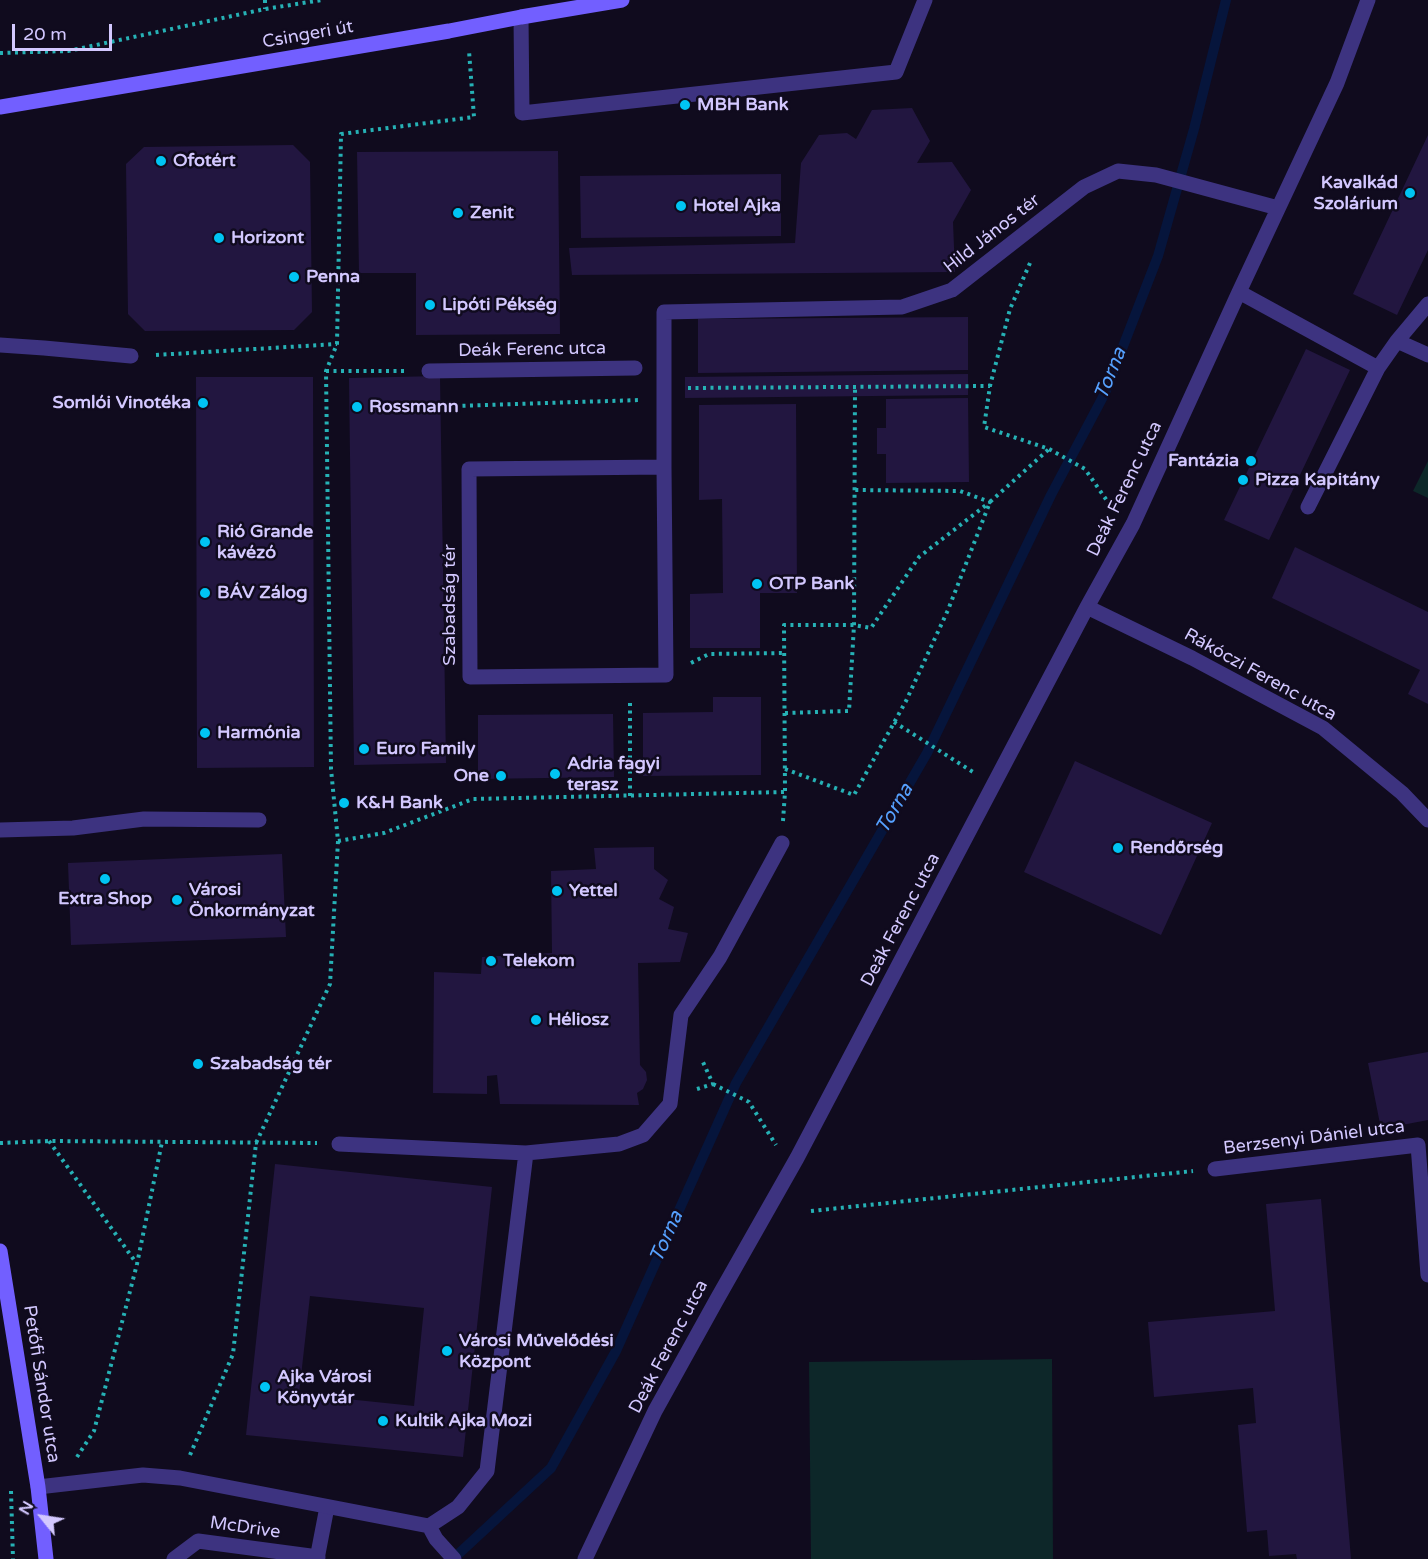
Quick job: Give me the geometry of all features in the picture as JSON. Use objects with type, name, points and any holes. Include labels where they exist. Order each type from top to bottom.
[{"type":"main road","name":"Csingeri út","points":[[0,107],[622,0]]},
{"type":"main road","name":"Petőfi Sándor utca","points":[[0,1251],[38,1487],[46,1559]]},
{"type":"street","points":[[521,17],[522,113],[896,72],[925,0]]},
{"type":"street","name":"Deák Ferenc utca","points":[[585,1559],[655,1411],[797,1158],[1133,524],[1337,84],[1368,0]]},
{"type":"street","name":"Hild János tér","points":[[664,393],[664,312],[902,307],[952,290],[1084,187],[1118,171],[1156,175],[1278,208]]},
{"type":"street","points":[[1239,292],[1378,368]]},
{"type":"street","points":[[1308,507],[1378,368],[1428,304]]},
{"type":"street","points":[[1397,341],[1428,355]]},
{"type":"street","points":[[0,345],[131,356]]},
{"type":"street","name":"Deák Ferenc utca","points":[[429,371],[635,368]]},
{"type":"street","points":[[664,393],[666,675]]},
{"type":"street","name":"Szabadság tér","points":[[664,467],[468,469],[470,677],[666,675]]},
{"type":"street","name":"Rákóczi Ferenc utca","points":[[1087,607],[1192,658],[1323,728],[1402,794],[1428,820]]},
{"type":"street","points":[[0,830],[73,828],[144,819],[259,820]]},
{"type":"street","points":[[339,1144],[526,1153],[619,1144],[643,1135],[670,1104],[681,1015],[720,957],[782,843]]},
{"type":"street","name":"Berzsenyi Dániel utca","points":[[1215,1169],[1423,1144],[1428,1275]]},
{"type":"street","points":[[433,1533],[487,1472],[526,1153]]},
{"type":"street","points":[[38,1487],[143,1475],[180,1478],[327,1507],[433,1533],[454,1559]]},
{"type":"street","points":[[317,1558],[327,1507]]},
{"type":"street","name":"McDrive","points":[[174,1559],[198,1541],[317,1558]]},
{"type":"path","points":[[265,0],[265,9]]},
{"type":"path","points":[[0,53],[68,51],[265,9],[322,0]]},
{"type":"path","points":[[180,1478],[233,1354],[256,1143],[330,984],[338,841],[331,769],[326,370],[337,344],[341,134],[474,117],[468,27]]},
{"type":"path","points":[[1032,258],[1010,309],[990,386],[984,427],[1049,449],[1085,469],[1113,509],[1133,524]]},
{"type":"path","points":[[131,356],[337,344]]},
{"type":"path","points":[[326,370],[429,371]]},
{"type":"path","points":[[785,713],[849,711],[854,625],[855,386]]},
{"type":"path","points":[[455,406],[636,401],[691,387],[990,386]]},
{"type":"path","points":[[338,841],[384,832],[473,799],[785,792],[784,625],[854,625],[871,628],[920,557],[990,502],[1049,449]]},
{"type":"path","points":[[854,490],[960,490],[990,502]]},
{"type":"path","points":[[785,769],[854,795],[906,700],[948,610],[990,502]]},
{"type":"path","points":[[666,675],[709,654],[784,653]]},
{"type":"path","points":[[630,675],[630,796]]},
{"type":"path","points":[[894,722],[950,758]]},
{"type":"path","points":[[713,1084],[749,1102],[777,1146],[797,1158]]},
{"type":"path","points":[[0,1143],[49,1141],[339,1144]]},
{"type":"path","points":[[49,1141],[137,1264]]},
{"type":"path","points":[[59,1485],[94,1431],[137,1264],[162,1142]]},
{"type":"path","points":[[812,1211],[1215,1169]]},
{"type":"path","points":[[9,1480],[13,1559]]},
{"type":"green space","points":[[1428,461],[1428,498],[1413,491]]},
{"type":"green space","points":[[1052,1359],[1053,1559],[811,1559],[809,1362]]},
{"type":"building","points":[[912,108],[930,141],[917,163],[952,162],[971,190],[953,222],[955,272],[572,275],[569,248],[795,243],[801,163],[819,135],[847,133],[856,139],[872,110]]},
{"type":"building","points":[[1428,135],[1428,250],[1397,315],[1353,294]]},
{"type":"building","name":"Horizont","points":[[293,145],[310,162],[312,312],[294,330],[145,331],[128,314],[126,164],[144,147]]},
{"type":"building","name":"Zenit","points":[[558,151],[560,334],[416,335],[416,273],[359,273],[357,152]]},
{"type":"building","name":"Hotel Ajka","points":[[781,174],[781,236],[581,238],[580,176]]},
{"type":"building","points":[[968,317],[968,370],[698,373],[698,319]]},
{"type":"building","points":[[1306,349],[1350,370],[1269,540],[1224,520]]},
{"type":"building","points":[[968,374],[968,395],[685,398],[685,377]]},
{"type":"building","points":[[440,376],[446,763],[354,765],[349,378]]},
{"type":"building","points":[[196,377],[313,377],[314,767],[197,768]]},
{"type":"building","points":[[968,398],[969,482],[886,483],[886,454],[877,454],[877,428],[886,428],[886,399]]},
{"type":"building","points":[[796,404],[797,593],[760,593],[760,648],[690,648],[690,594],[723,593],[722,499],[699,500],[699,405]]},
{"type":"building","points":[[1295,547],[1428,612],[1428,704],[1408,694],[1420,670],[1272,598]]},
{"type":"building","points":[[713,697],[761,697],[761,775],[643,776],[643,713],[713,712]]},
{"type":"building","points":[[613,714],[614,777],[478,779],[478,715]]},
{"type":"building","name":"Rendőrség","points":[[1075,761],[1212,823],[1161,935],[1024,872]]},
{"type":"building","name":"Héliosz","points":[[654,847],[654,869],[668,880],[659,899],[674,907],[668,929],[688,933],[680,962],[638,963],[640,1065],[646,1072],[647,1080],[643,1089],[637,1093],[639,1105],[500,1104],[497,1075],[487,1076],[487,1094],[433,1093],[434,972],[481,974],[482,957],[552,953],[551,871],[596,869],[594,848]]},
{"type":"building","name":"Városi Önkormányzat","points":[[282,854],[286,937],[71,945],[68,863]]},
{"type":"building","points":[[1428,1052],[1428,1120],[1381,1129],[1368,1063]]},
{"type":"building","name":"Városi Művelődési Központ","points":[[275,1164],[492,1187],[463,1457],[246,1435]],"holes":[[[310,1296],[424,1308],[414,1406],[299,1394]]]},
{"type":"building","points":[[1321,1199],[1351,1559],[1297,1559],[1296,1554],[1269,1556],[1267,1530],[1247,1532],[1238,1425],[1256,1423],[1253,1388],[1154,1397],[1148,1322],[1275,1311],[1266,1204]]},
{"type":"waterway","name":"Torna","points":[[453,1559],[551,1468],[616,1351],[736,1083],[927,753],[1051,495],[1105,393],[1158,256],[1194,129],[1226,0]]},
{"type":"place","name":"MBH Bank","points":[[685,105]]},
{"type":"place","name":"Ofotért","points":[[161,161]]},
{"type":"place","name":"Kavalkád Szolárium","points":[[1410,193]]},
{"type":"place","name":"Hotel Ajka","points":[[681,206]]},
{"type":"place","name":"Zenit","points":[[458,213]]},
{"type":"place","name":"Horizont","points":[[219,238]]},
{"type":"place","name":"Penna","points":[[294,277]]},
{"type":"place","name":"Lipóti Pékség","points":[[430,305]]},
{"type":"place","name":"Somlói Vinotéka","points":[[203,403]]},
{"type":"place","name":"Rossmann","points":[[357,407]]},
{"type":"place","name":"Fantázia","points":[[1251,461]]},
{"type":"place","name":"Pizza Kapitány","points":[[1243,480]]},
{"type":"place","name":"Rió Grande kávézó","points":[[205,542]]},
{"type":"place","name":"OTP Bank","points":[[757,584]]},
{"type":"place","name":"BÁV Zálog","points":[[205,593]]},
{"type":"place","name":"Harmónia","points":[[205,733]]},
{"type":"place","name":"Euro Family","points":[[364,749]]},
{"type":"place","name":"Adria fagyi terasz","points":[[555,774]]},
{"type":"place","name":"One","points":[[501,776]]},
{"type":"place","name":"K&H Bank","points":[[344,803]]},
{"type":"place","name":"Rendőrség","points":[[1118,848]]},
{"type":"place","name":"Extra Shop","points":[[105,879]]},
{"type":"place","name":"Yettel","points":[[557,891]]},
{"type":"place","name":"Városi Önkormányzat","points":[[177,900]]},
{"type":"place","name":"Telekom","points":[[491,961]]},
{"type":"place","name":"Héliosz","points":[[536,1020]]},
{"type":"place","name":"Szabadság tér","points":[[198,1064]]},
{"type":"place","name":"Városi Művelődési Központ","points":[[447,1351]]},
{"type":"place","name":"Ajka Városi Könyvtár","points":[[265,1387]]},
{"type":"place","name":"Kultik Ajka Mozi","points":[[383,1421]]}]
